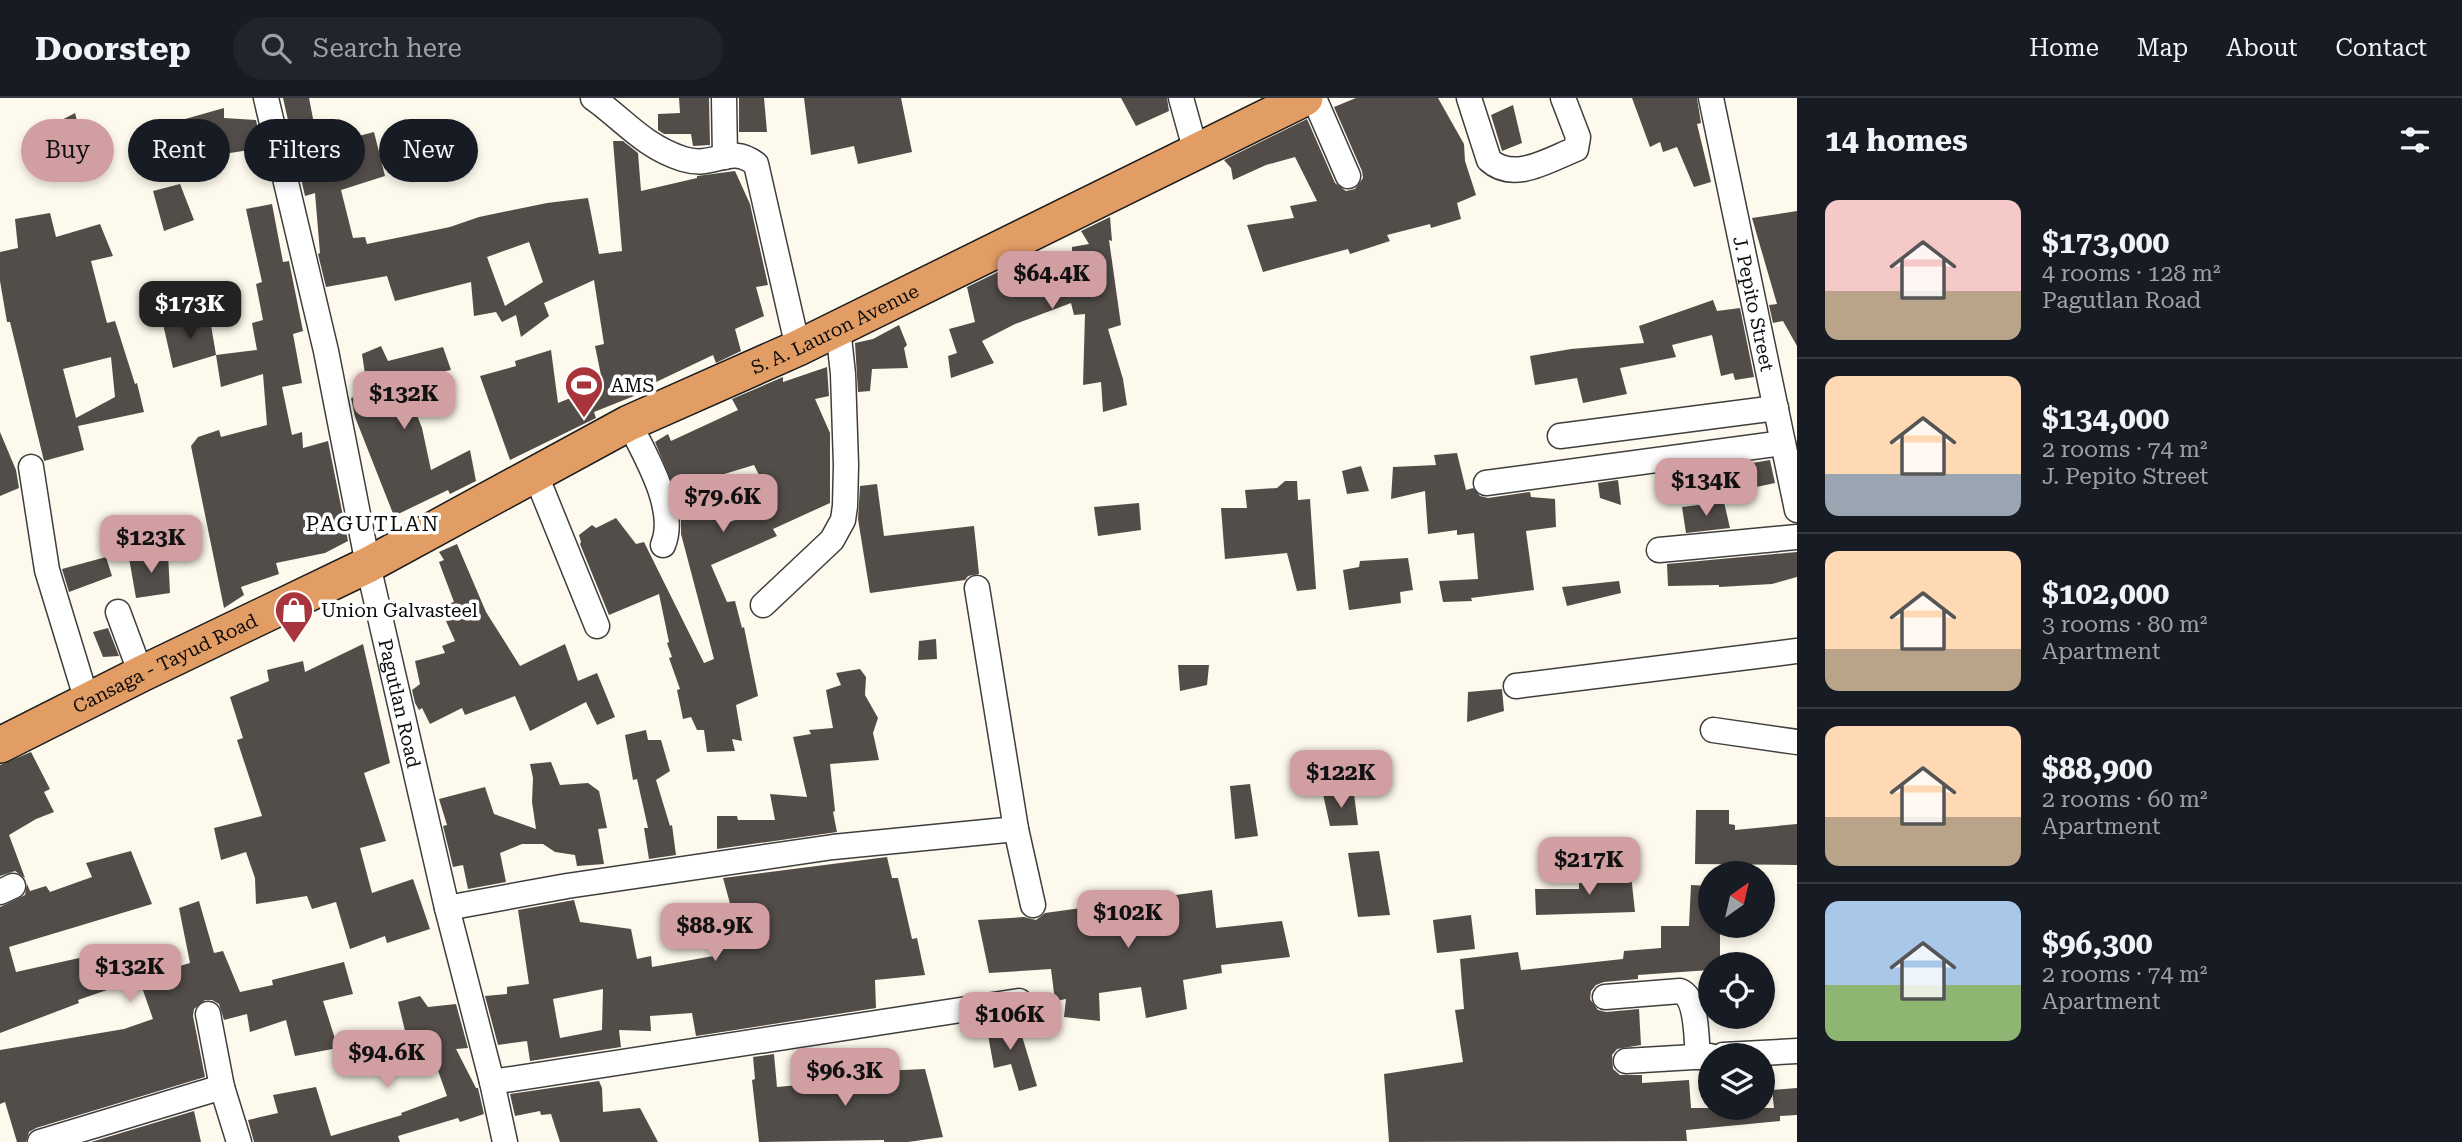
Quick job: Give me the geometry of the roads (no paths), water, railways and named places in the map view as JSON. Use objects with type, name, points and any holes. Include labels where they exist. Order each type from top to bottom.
[{"type":"highway","name":"S. A. Lauron Avenue","points":[[368,565],[629,423],[798,348],[1305,98]]},
{"type":"highway","name":"Cansaga - Tayud Road","points":[[0,745],[368,565]]},
{"type":"street","name":"Pagutlan Road","points":[[266,98],[326,351],[368,565],[447,908],[505,1142]]},
{"type":"street","points":[[593,98],[638,136],[681,158],[709,162],[745,155],[756,164],[798,348]]},
{"type":"street","points":[[724,98],[725,157]]},
{"type":"street","points":[[1181,98],[1196,152]]},
{"type":"street","points":[[1314,98],[1348,176]]},
{"type":"street","points":[[1468,98],[1489,160],[1496,167],[1507,171],[1527,169],[1576,149],[1578,137],[1563,98]]},
{"type":"street","name":"J. Pepito Street","points":[[1711,98],[1797,510]]},
{"type":"street","points":[[763,605],[832,540],[843,520],[846,465],[843,374],[838,328]]},
{"type":"street","points":[[1560,436],[1776,408]]},
{"type":"street","points":[[629,423],[657,479],[667,519],[668,534],[663,545]]},
{"type":"street","points":[[1486,483],[1783,443]]},
{"type":"street","points":[[32,467],[47,570],[87,701]]},
{"type":"street","points":[[535,473],[597,626]]},
{"type":"street","points":[[1659,550],[1797,537]]},
{"type":"street","points":[[977,589],[1016,829],[1033,905]]},
{"type":"street","points":[[118,612],[141,674]]},
{"type":"street","points":[[1516,686],[1797,651]]},
{"type":"street","points":[[1713,730],[1797,742]]},
{"type":"street","points":[[447,908],[567,886],[833,847],[1016,829]]},
{"type":"street","points":[[1605,997],[1680,991],[1686,993],[1692,1003],[1701,1043]]},
{"type":"street","points":[[492,1082],[1019,1001]]},
{"type":"street","points":[[208,1014],[222,1087],[239,1142]]},
{"type":"street","points":[[1775,1052],[1797,1051]]},
{"type":"street","points":[[1626,1061],[1698,1056]]},
{"type":"street","points":[[40,1142],[222,1087]]},
{"type":"place","name":"AMS","points":[[584,419]]},
{"type":"place","name":"Union Galvasteel","points":[[294,644]]},
{"type":"district","name":"PAGUTLAN","points":[[373,524]]}]
